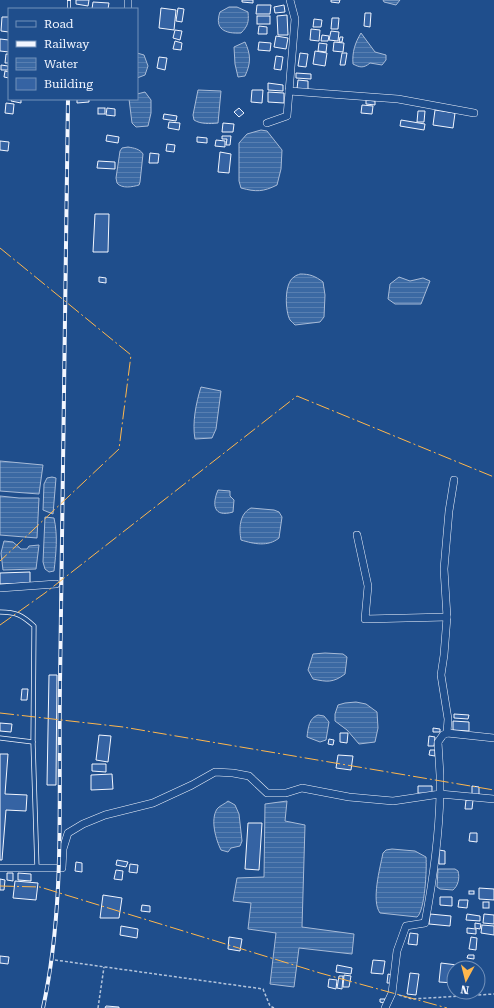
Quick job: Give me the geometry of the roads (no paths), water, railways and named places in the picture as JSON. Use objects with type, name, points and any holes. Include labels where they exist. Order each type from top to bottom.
[{"type":"street","points":[[267,123],[287,116],[295,19],[290,0]]},
{"type":"street","points":[[289,91],[398,99],[474,113]]},
{"type":"street","points":[[447,733],[448,719],[441,675],[447,617],[444,569],[449,511],[454,480]]},
{"type":"street","points":[[357,535],[368,586],[366,619],[447,617]]},
{"type":"street","points":[[0,588],[56,584]]},
{"type":"street","points":[[385,1008],[392,993],[397,951],[406,926],[425,923],[440,822],[438,742],[443,735],[447,733],[494,738]]},
{"type":"street","points":[[0,868],[62,868],[63,849],[68,834],[83,824],[106,815],[153,803],[215,772],[249,776],[267,793],[286,793],[302,788],[350,797],[393,801],[440,794],[494,799]]},
{"type":"lane","points":[[0,612],[12,612],[24,618],[34,626],[33,742],[37,869]]},
{"type":"lane","points":[[0,738],[33,742]]},
{"type":"water","points":[[383,0],[400,0],[396,5],[384,2]]},
{"type":"water","points":[[229,7],[237,7],[248,12],[248,24],[241,33],[230,33],[222,29],[218,23],[220,12]]},
{"type":"water","points":[[361,33],[375,52],[386,55],[386,60],[382,65],[370,63],[361,67],[353,64],[354,48]]},
{"type":"water","points":[[245,42],[249,55],[249,63],[245,76],[238,77],[235,64],[234,47]]},
{"type":"water","points":[[138,53],[144,55],[148,66],[145,75],[138,78]]},
{"type":"water","points":[[198,90],[221,91],[218,123],[212,124],[194,120],[193,115]]},
{"type":"water","points":[[145,92],[151,100],[151,113],[148,126],[136,127],[132,123],[129,100],[138,100],[138,94]]},
{"type":"water","points":[[261,130],[267,131],[282,150],[281,169],[277,185],[259,191],[241,188],[239,181],[239,143],[247,134]]},
{"type":"water","points":[[122,148],[135,148],[143,154],[139,185],[127,187],[119,185],[116,178],[120,151]]},
{"type":"water","points":[[300,274],[307,274],[323,282],[325,295],[324,317],[320,322],[295,325],[288,316],[286,297],[288,285],[291,280]]},
{"type":"water","points":[[399,277],[410,281],[423,278],[430,281],[421,304],[395,304],[388,299],[390,284]]},
{"type":"water","points":[[201,387],[221,391],[216,429],[212,438],[195,439],[195,413]]},
{"type":"water","points":[[0,461],[43,465],[39,494],[0,491]]},
{"type":"water","points":[[47,478],[56,478],[53,514],[43,510],[44,484]]},
{"type":"water","points":[[218,490],[230,491],[230,496],[234,500],[233,512],[221,513],[218,511],[215,505],[215,500]]},
{"type":"water","points":[[0,496],[39,498],[37,538],[0,535]]},
{"type":"water","points":[[251,508],[274,510],[279,512],[282,517],[279,538],[266,544],[251,543],[241,540],[240,527],[242,518]]},
{"type":"water","points":[[45,517],[54,518],[56,531],[54,571],[49,572],[45,569],[43,562]]},
{"type":"water","points":[[4,541],[13,542],[21,549],[27,549],[29,546],[39,545],[36,569],[3,570],[1,553]]},
{"type":"water","points":[[313,654],[343,654],[347,657],[345,674],[330,681],[313,679],[308,670]]},
{"type":"water","points":[[356,702],[366,704],[377,712],[378,728],[375,742],[359,744],[347,730],[335,721],[335,714],[338,705]]},
{"type":"water","points":[[318,715],[324,716],[329,722],[326,740],[320,742],[307,737],[311,721]]},
{"type":"water","points":[[228,801],[235,805],[239,814],[242,841],[240,846],[231,848],[228,852],[221,850],[217,841],[214,819],[217,809]]},
{"type":"water","points":[[287,801],[285,821],[305,825],[302,927],[354,934],[352,954],[299,948],[294,987],[270,984],[276,933],[248,929],[251,903],[233,901],[237,878],[264,877],[265,804]]},
{"type":"water","points":[[392,849],[415,851],[426,857],[424,898],[420,913],[417,917],[380,913],[377,908],[376,893],[383,853],[386,850]]},
{"type":"water","points":[[438,869],[455,869],[458,871],[458,882],[453,890],[440,889],[437,887]]},
{"type":"railway","points":[[69,0],[69,8]]},
{"type":"railway","points":[[43,1008],[55,928],[58,887],[68,100]]}]
